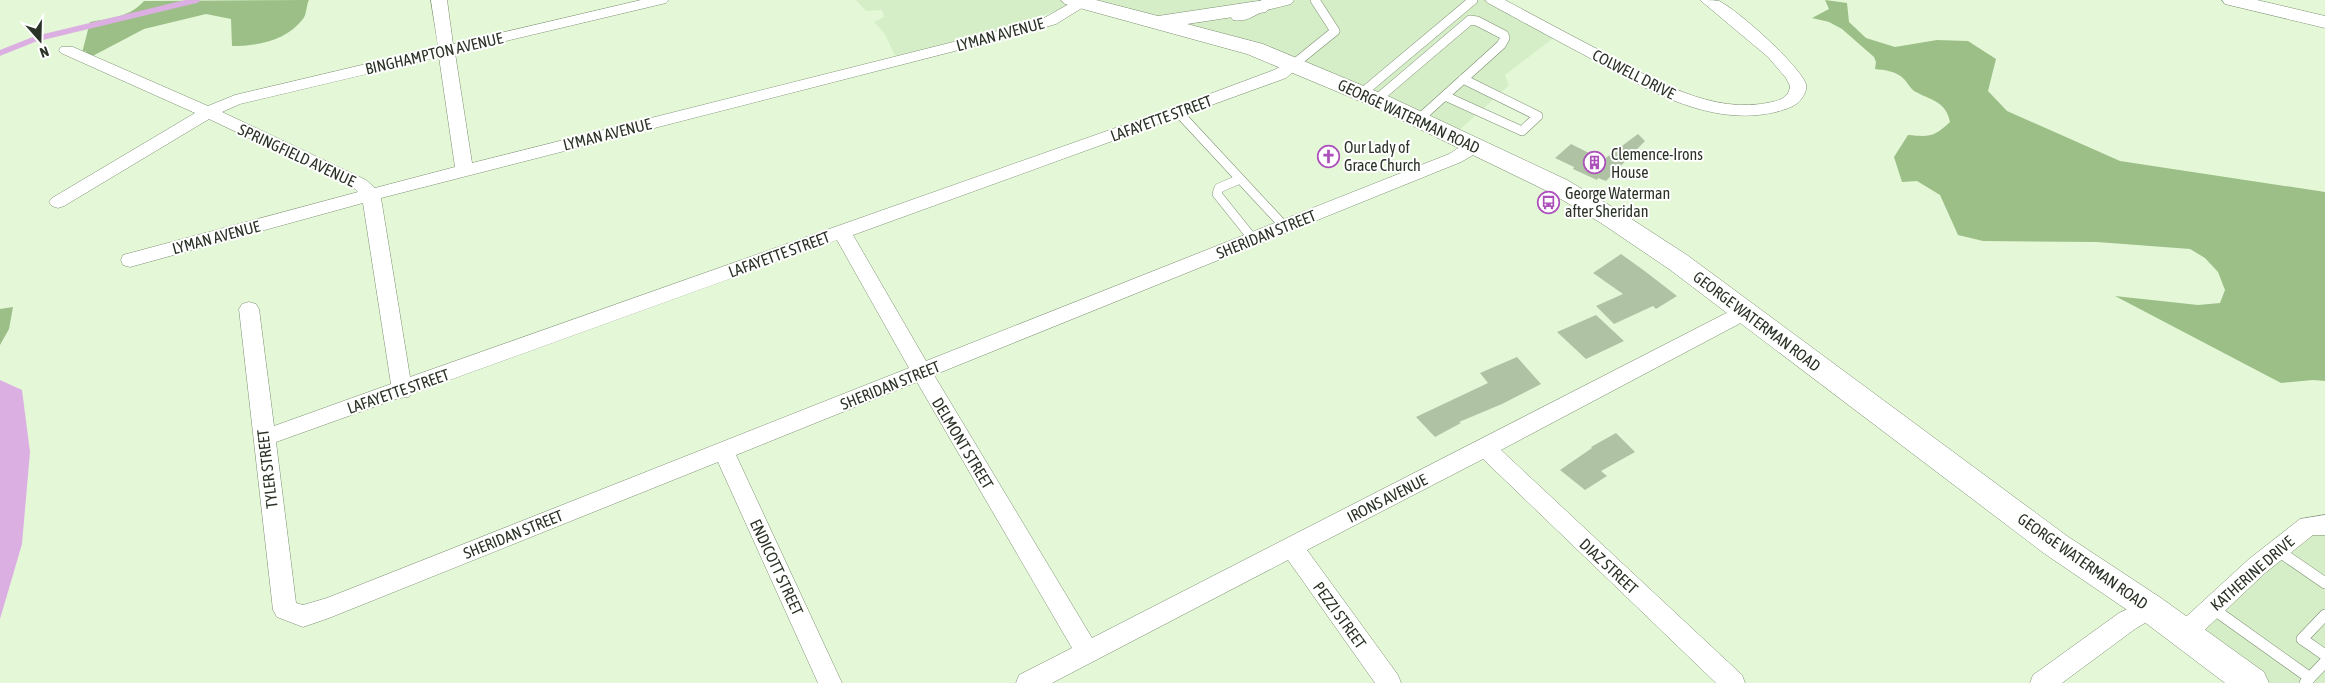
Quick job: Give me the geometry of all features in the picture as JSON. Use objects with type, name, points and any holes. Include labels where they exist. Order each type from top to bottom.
[{"type":"main road","name":"GEORGE WATERMAN ROAD","points":[[1077,1],[1255,49],[1369,96],[1419,119],[1558,186],[1593,206],[1678,262],[2056,545],[2150,608],[2252,683]]},
{"type":"main road","points":[[1159,22],[1249,11]]},
{"type":"main road","points":[[1216,39],[1249,11]]},
{"type":"main road","points":[[1249,11],[1244,28],[1255,49]]},
{"type":"street","points":[[439,0],[464,171]]},
{"type":"street","name":"BINGHAMPTON AVENUE","points":[[58,202],[208,112],[250,97],[661,0]]},
{"type":"street","points":[[1249,11],[1284,0]]},
{"type":"street","name":"COLWELL DRIVE","points":[[1493,0],[1660,89],[1678,96],[1731,109],[1762,110],[1788,103],[1798,92],[1798,86],[1789,69],[1708,0]]},
{"type":"street","points":[[2232,0],[2325,22]]},
{"type":"street","name":"LYMAN AVENUE","points":[[130,260],[464,171],[1023,29],[1050,21],[1077,1]]},
{"type":"street","name":"SPRINGFIELD AVENUE","points":[[67,50],[208,112],[360,184],[371,196],[402,390]]},
{"type":"street","name":"LAFAYETTE STREET","points":[[263,438],[1178,112],[1280,74],[1294,65]]},
{"type":"street","name":"SHERIDAN STREET","points":[[302,616],[330,608],[922,373],[1455,158],[1474,146]]},
{"type":"street","name":"DELMONT STREET","points":[[841,231],[1086,652]]},
{"type":"street","name":"TYLER STREET","points":[[249,309],[284,610],[302,616]]},
{"type":"street","name":"IRONS AVENUE","points":[[1028,683],[1745,312]]},
{"type":"street","name":"DIAZ STREET","points":[[1485,448],[1733,683]]},
{"type":"street","name":"ENDICOTT STREET","points":[[724,450],[830,683]]},
{"type":"street","name":"KATHERINE DRIVE","points":[[2185,633],[2257,566],[2308,526],[2325,525]]},
{"type":"street","name":"PEZZI STREET","points":[[1292,547],[1389,683]]},
{"type":"street","points":[[2042,683],[2127,621],[2150,608]]},
{"type":"lane","points":[[1294,65],[1335,31],[1315,0]]},
{"type":"lane","points":[[1369,96],[1473,0]]},
{"type":"lane","points":[[1369,96],[1470,20],[1477,20],[1504,35],[1505,38],[1501,45],[1419,119]]},
{"type":"lane","points":[[1445,96],[1522,131],[1538,116],[1463,80]]},
{"type":"lane","points":[[1178,112],[1284,226]]},
{"type":"lane","points":[[1240,179],[1219,188],[1217,194],[1254,239]]},
{"type":"lane","points":[[2277,550],[2325,583]]},
{"type":"lane","points":[[2212,608],[2308,680],[2325,662]]},
{"type":"lane","points":[[2325,615],[2302,639],[2325,655]]},
{"type":"shaded area","points":[[309,0],[304,17],[296,26],[281,37],[262,43],[232,46],[231,19],[206,14],[144,29],[85,60],[86,51],[82,53],[90,22],[126,14],[144,1]]},
{"type":"shaded area","points":[[856,0],[1492,0],[1556,36],[1505,75],[1509,85],[1453,136],[1325,74],[1083,3],[970,38],[895,56],[885,34],[874,22],[884,17],[882,10],[866,11]]},
{"type":"shaded area","points":[[1825,0],[1847,3],[1849,22],[1866,38],[1895,47],[1937,40],[1968,41],[1996,59],[1988,91],[2007,111],[2120,161],[2325,192],[2325,381],[2313,380],[2281,383],[2115,296],[2198,305],[2220,303],[2225,290],[2218,272],[2205,258],[2190,249],[2097,242],[1983,241],[1958,235],[1940,195],[1917,181],[1902,182],[1894,157],[1908,135],[1931,135],[1940,131],[1950,122],[1948,115],[1941,105],[1914,91],[1898,74],[1875,69],[1876,62],[1874,57],[1842,29],[1829,22],[1812,18],[1829,9]]},
{"type":"shaded area","points":[[13,307],[9,329],[0,345],[0,309]]},
{"type":"shaded area","points":[[0,380],[22,390],[30,452],[22,544],[0,619]]},
{"type":"shaded area","points":[[2325,527],[2325,683],[2249,683],[2197,625],[2255,569]]},
{"type":"building","name":"Clemence-Irons House","points":[[1638,134],[1645,141],[1606,181],[1598,178],[1597,180],[1555,158],[1571,144],[1603,160]]},
{"type":"building","points":[[1621,254],[1677,296],[1656,309],[1653,306],[1614,324],[1596,306],[1623,294],[1593,273]]},
{"type":"building","points":[[1596,315],[1624,341],[1586,359],[1557,332]]},
{"type":"building","points":[[1517,357],[1541,384],[1502,404],[1459,422],[1461,423],[1435,437],[1416,417],[1488,383],[1480,373]]},
{"type":"building","points":[[1616,433],[1635,452],[1601,471],[1607,476],[1585,490],[1560,470],[1591,447]]},
{"type":"waterway","points":[[0,53],[35,39],[197,0]]},
{"type":"place","name":"Our Lady of Grace Church","points":[[1328,156]]},
{"type":"place","name":"Clemence-Irons House","points":[[1595,163]]},
{"type":"place","name":"George Waterman after Sheridan","points":[[1549,202]]}]
